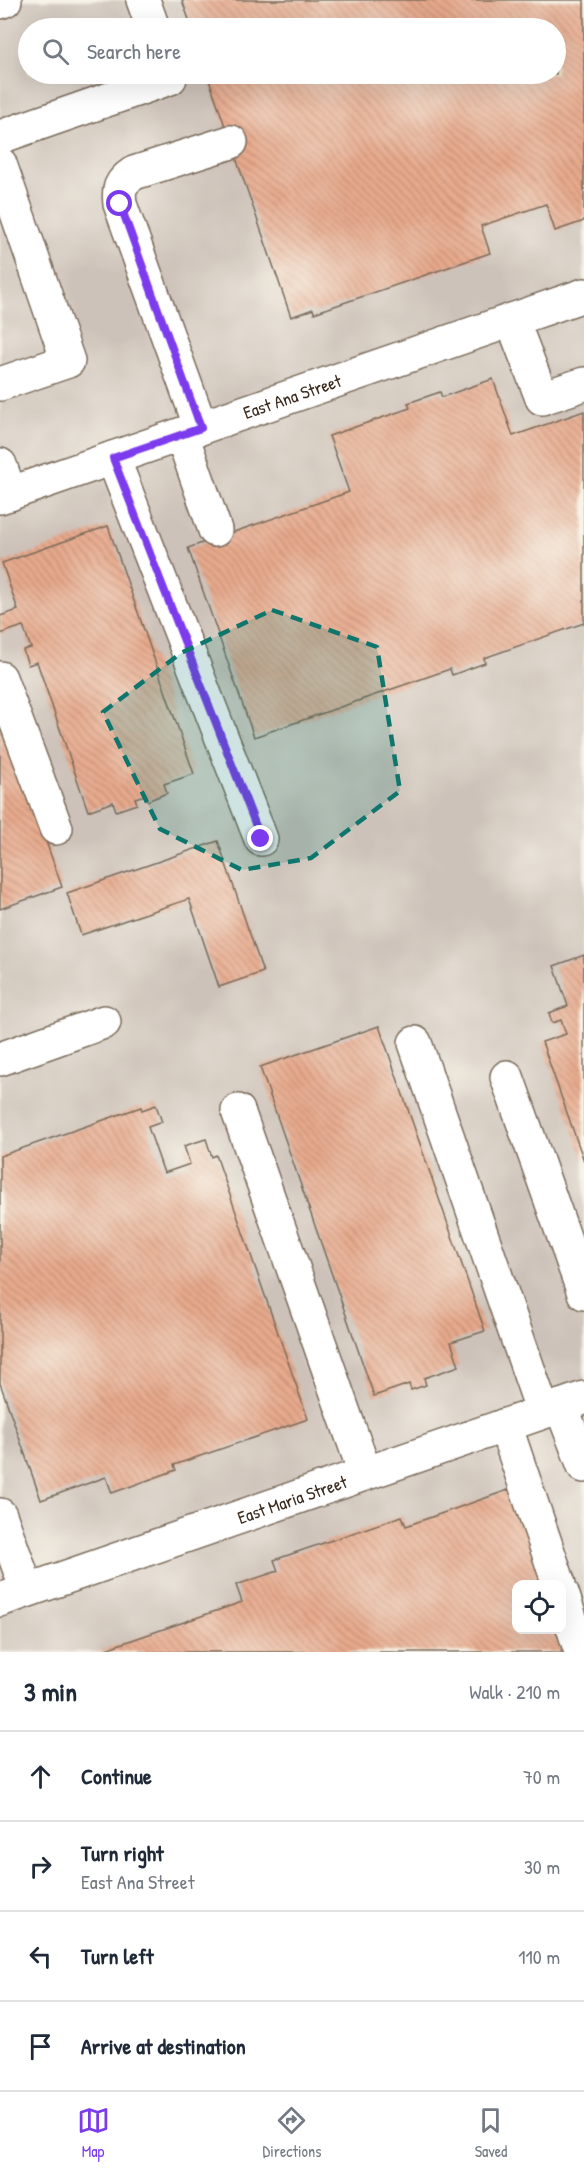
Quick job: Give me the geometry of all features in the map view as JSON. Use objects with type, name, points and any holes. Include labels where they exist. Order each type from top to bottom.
[{"type":"street","points":[[0,2],[5,0]]},
{"type":"street","points":[[143,0],[149,18]]},
{"type":"street","points":[[0,137],[153,84]]},
{"type":"street","points":[[215,530],[191,431],[120,204],[118,190],[123,180],[134,173],[231,142]]},
{"type":"street","points":[[0,164],[68,361],[0,384]]},
{"type":"street","name":"East Ana Street","points":[[3,485],[113,458],[584,296]]},
{"type":"street","points":[[512,320],[542,398],[584,384]]},
{"type":"street","points":[[113,458],[261,839]]},
{"type":"street","points":[[0,678],[56,828]]},
{"type":"street","points":[[0,1059],[104,1022]]},
{"type":"street","points":[[415,1043],[563,1405],[584,1466]]},
{"type":"street","points":[[507,1077],[584,1293]]},
{"type":"street","points":[[238,1110],[365,1473]]},
{"type":"street","name":"East Maria Street","points":[[14,1595],[563,1405]]},
{"type":"street","points":[[505,1425],[558,1580]]},
{"type":"street","points":[[0,1515],[14,1595]]},
{"type":"street","points":[[566,1608],[581,1652]]},
{"type":"highlighted area","points":[[272,610],[377,647],[400,791],[311,858],[242,870],[160,829],[103,712],[181,653]]},
{"type":"shaded area","points":[[0,0],[584,0],[584,1652],[0,1652]]},
{"type":"building","points":[[182,0],[584,0],[584,221],[555,231],[546,204],[481,226],[490,253],[314,313],[313,309],[291,317],[210,84],[566,84],[566,18],[188,18]]},
{"type":"building","points":[[493,379],[513,436],[584,411],[584,623],[484,658],[485,663],[452,675],[450,669],[254,737],[188,548],[349,492],[329,436],[410,408],[408,403],[440,392],[442,397]]},
{"type":"building","points":[[108,526],[194,774],[164,784],[167,793],[147,801],[145,795],[135,798],[137,804],[116,811],[113,802],[88,811],[37,662],[28,665],[23,650],[31,648],[23,626],[0,634],[0,616],[18,610],[2,563]]},
{"type":"building","points":[[0,710],[62,887],[0,909]]},
{"type":"building","points":[[218,841],[263,972],[219,987],[189,899],[81,935],[67,893]]},
{"type":"building","points":[[584,955],[584,1161],[542,1042],[566,1034],[561,1020],[552,1023],[549,1013],[568,1006],[554,966]]},
{"type":"building","points":[[379,1026],[485,1331],[451,1342],[459,1366],[424,1378],[426,1385],[411,1390],[409,1384],[374,1396],[260,1067]]},
{"type":"building","points":[[156,1105],[162,1122],[148,1127],[164,1173],[190,1164],[184,1146],[206,1139],[212,1157],[216,1155],[308,1419],[174,1465],[176,1470],[112,1493],[106,1477],[41,1500],[0,1383],[0,1156],[141,1107],[142,1110]]},
{"type":"building","points":[[511,1489],[543,1580],[512,1580],[512,1634],[560,1634],[567,1652],[97,1652],[242,1602],[236,1585],[278,1571],[274,1560],[402,1516],[406,1526]]},
{"type":"route","points":[[120,204],[201,428],[113,458],[261,839]]}]
